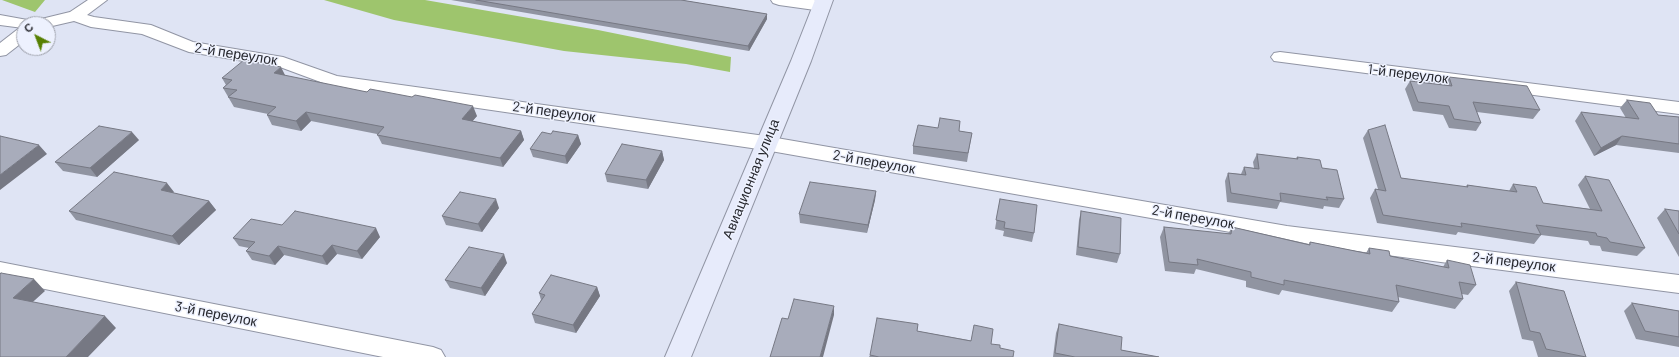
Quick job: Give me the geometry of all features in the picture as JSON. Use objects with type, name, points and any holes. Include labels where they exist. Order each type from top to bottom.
[{"type":"main road","name":"Авиационная улица","points":[[678,357],[765,143],[801,61],[823,3]]},
{"type":"street","points":[[56,20],[75,16],[99,0]]},
{"type":"street","points":[[779,0],[823,3]]},
{"type":"street","name":"2-й переулок","points":[[75,16],[91,22],[145,29],[189,47],[283,62],[334,80],[765,143],[1287,234],[1679,284]]},
{"type":"street","points":[[0,20],[16,22]]},
{"type":"street","points":[[0,51],[16,38]]},
{"type":"street","name":"1-й переулок","points":[[1280,57],[1679,108]]},
{"type":"street","name":"3-й переулок","points":[[0,271],[433,357]]},
{"type":"green space","points":[[2,0],[45,0],[35,12]]},
{"type":"green space","points":[[324,0],[425,0],[598,30],[731,57],[730,72],[686,64],[564,51],[394,20]]},
{"type":"building","points":[[476,0],[681,0],[767,14],[748,46]]},
{"type":"building","points":[[244,60],[281,67],[274,73],[367,92],[370,89],[412,97],[415,95],[473,106],[462,119],[521,131],[500,158],[377,135],[384,127],[306,112],[296,121],[267,115],[276,107],[228,97],[237,90],[223,88],[232,80],[222,78]]},
{"type":"building","points":[[1449,77],[1527,86],[1540,110],[1473,102],[1481,123],[1454,119],[1449,106],[1418,102],[1410,81],[1452,86]]},
{"type":"building","points":[[1627,100],[1650,103],[1658,115],[1679,117],[1679,144],[1622,136],[1601,148],[1581,112],[1639,119]]},
{"type":"building","points":[[940,118],[960,121],[959,131],[972,133],[968,153],[913,146],[918,125],[938,128]]},
{"type":"building","points":[[1385,125],[1401,178],[1517,192],[1513,184],[1536,187],[1543,203],[1602,211],[1585,176],[1609,180],[1645,248],[1610,242],[1607,238],[1597,236],[1596,233],[1536,225],[1541,235],[1461,223],[1462,227],[1383,215],[1375,189],[1386,191],[1368,130]]},
{"type":"building","points":[[99,126],[132,132],[90,168],[55,162]]},
{"type":"building","points":[[553,131],[578,135],[565,156],[530,149],[542,132],[551,134]]},
{"type":"building","points":[[0,136],[39,145],[0,175]]},
{"type":"building","points":[[622,144],[662,151],[646,180],[605,174]]},
{"type":"building","points":[[1257,154],[1320,160],[1322,168],[1337,170],[1344,199],[1326,197],[1328,200],[1280,193],[1281,201],[1231,193],[1228,173],[1246,175],[1244,167],[1259,169]]},
{"type":"building","points":[[114,172],[167,183],[161,190],[209,201],[172,236],[69,211]]},
{"type":"building","points":[[810,182],[876,191],[868,225],[799,214]]},
{"type":"building","points":[[460,192],[496,199],[478,224],[442,216]]},
{"type":"building","points":[[1000,199],[1037,205],[1034,233],[1004,228],[1005,222],[996,220]]},
{"type":"building","points":[[1665,209],[1679,211],[1679,234]]},
{"type":"building","points":[[295,211],[376,228],[357,251],[332,245],[322,256],[278,246],[269,256],[246,251],[255,242],[233,238],[251,219],[282,225]]},
{"type":"building","points":[[1081,211],[1121,218],[1120,254],[1078,247]]},
{"type":"building","points":[[1164,227],[1231,234],[1232,227],[1310,245],[1310,242],[1370,254],[1369,248],[1389,251],[1390,256],[1449,268],[1447,260],[1470,265],[1476,285],[1459,282],[1463,299],[1396,285],[1399,302],[1284,280],[1284,285],[1251,277],[1251,272],[1197,259],[1198,265],[1169,262]]},
{"type":"building","points":[[469,247],[504,254],[481,288],[445,280]]},
{"type":"building","points":[[1,273],[34,279],[13,298],[105,316],[66,357],[0,357]]},
{"type":"building","points":[[551,275],[597,287],[573,325],[532,314],[545,295],[539,293]]},
{"type":"building","points":[[1516,282],[1564,291],[1586,357],[1546,349],[1540,333],[1530,331]]},
{"type":"building","points":[[794,299],[834,306],[820,357],[770,357],[782,318],[788,319]]},
{"type":"building","points":[[1632,303],[1679,311],[1679,337],[1645,331]]},
{"type":"building","points":[[877,318],[918,324],[917,331],[971,341],[974,325],[993,329],[991,344],[1000,345],[1000,348],[1014,351],[1013,357],[879,357],[870,355]]},
{"type":"building","points":[[1059,324],[1122,337],[1121,350],[1159,357],[1075,357],[1055,353]]}]
